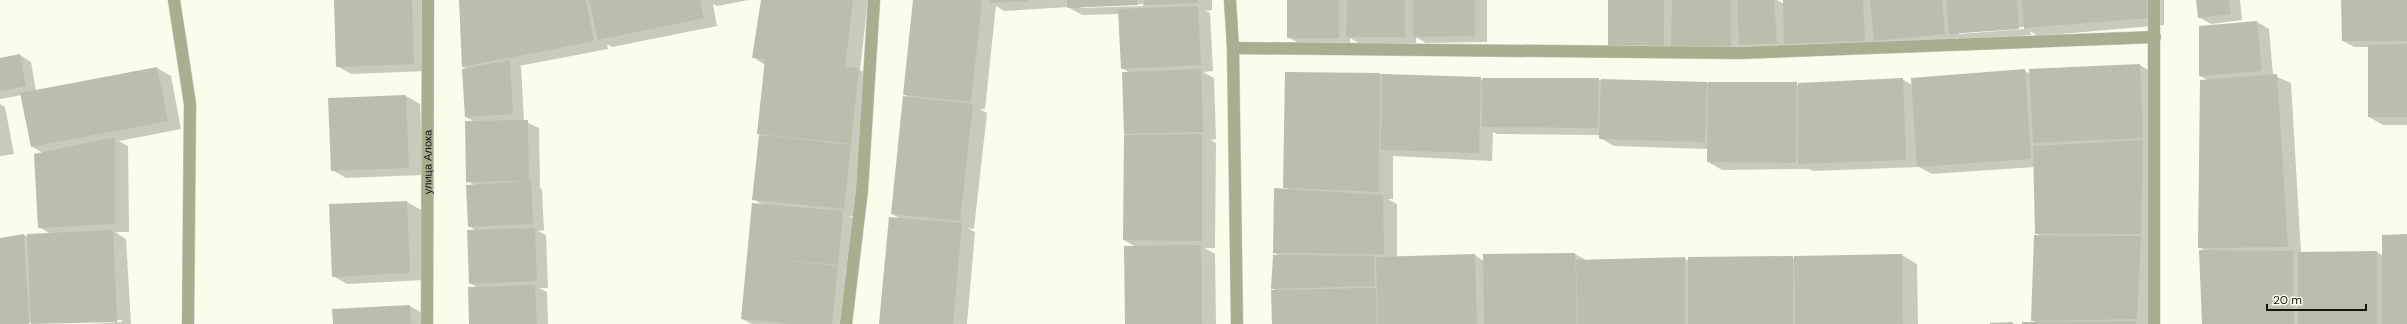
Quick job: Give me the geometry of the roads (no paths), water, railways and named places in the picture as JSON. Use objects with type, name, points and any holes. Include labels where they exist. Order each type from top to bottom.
[{"type":"street","points":[[174,0],[190,104],[188,324]]},
{"type":"street","name":"улица Алока","points":[[427,324],[428,0]]},
{"type":"street","points":[[846,324],[862,190],[874,0]]},
{"type":"street","points":[[1230,0],[1233,48],[1237,324]]},
{"type":"street","points":[[2154,0],[2154,324]]},
{"type":"street","points":[[1233,48],[1740,53],[2155,37]]}]
